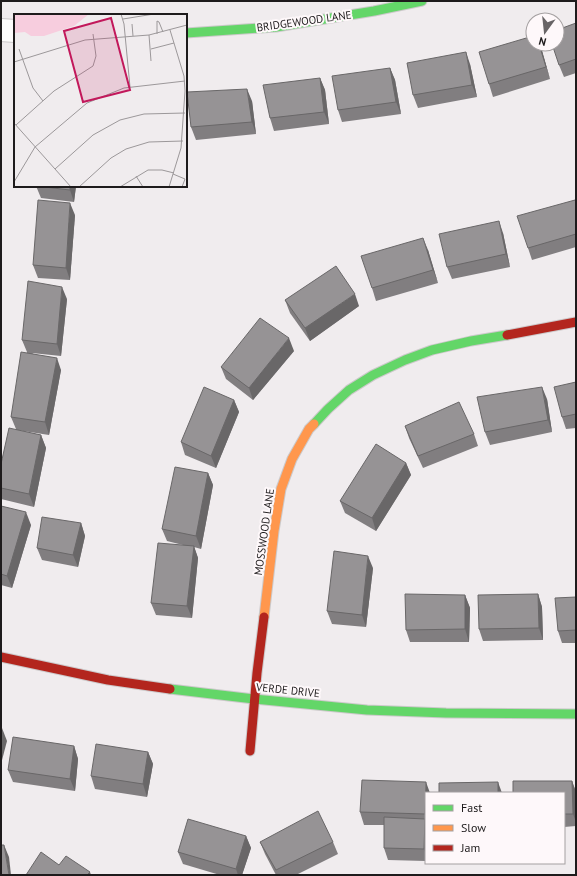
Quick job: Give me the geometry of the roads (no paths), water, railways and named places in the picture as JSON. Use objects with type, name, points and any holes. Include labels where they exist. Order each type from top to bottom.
[{"type":"street","name":"BRIDGEWOOD LANE","points":[[187,33],[276,27],[422,1]]},
{"type":"street","points":[[1,30],[14,31]]},
{"type":"street","name":"MOSSWOOD LANE","points":[[250,751],[254,699],[274,531],[281,489],[292,459],[309,430],[328,408],[349,390],[373,375],[405,360],[432,350],[576,322]]},
{"type":"street","name":"VERDE DRIVE","points":[[1,657],[108,680],[254,699],[367,710],[446,713],[576,714]]}]
